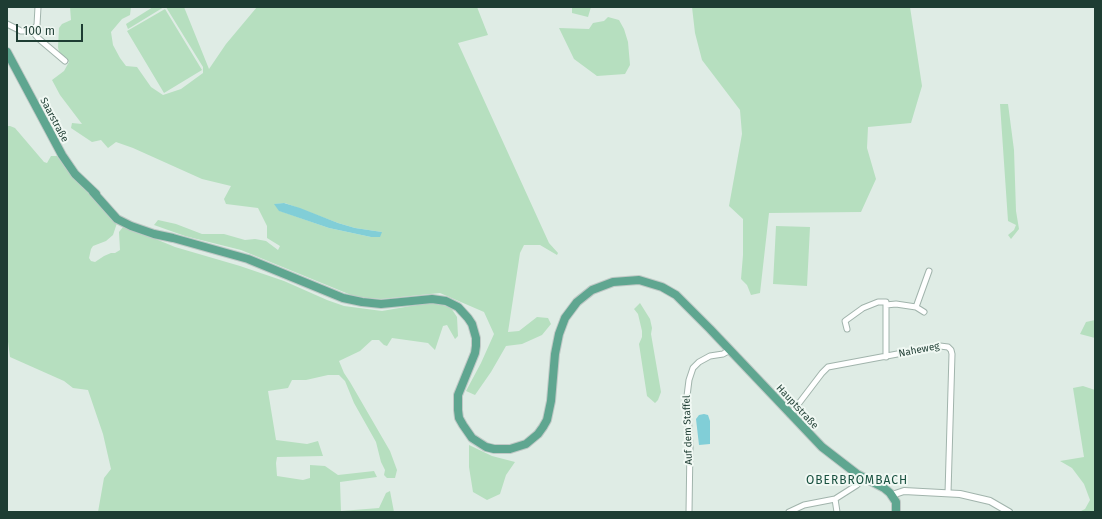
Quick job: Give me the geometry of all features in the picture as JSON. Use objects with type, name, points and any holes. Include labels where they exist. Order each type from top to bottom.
[{"type":"main road","name":"Saarstraße","points":[[7,52],[62,155],[75,174],[112,214],[123,222],[154,234],[173,238]]},
{"type":"main road","name":"Hauptstraße","points":[[173,238],[254,262],[352,301],[381,304],[432,299],[446,301],[458,307],[464,312],[472,324],[476,346],[475,353],[458,395],[458,410],[460,418],[472,438],[486,447],[502,450],[510,450],[526,444],[535,437],[543,427],[551,401],[555,354],[559,334],[565,318],[571,309],[586,294],[607,284],[626,280],[646,282],[662,287],[670,291],[685,305],[822,447],[863,478],[884,488],[892,496]]},
{"type":"main road","points":[[892,496],[896,502],[896,512]]},
{"type":"street","points":[[7,24],[21,31],[32,31],[36,28],[38,22],[38,7]]},
{"type":"street","points":[[32,31],[39,40],[65,60]]},
{"type":"street","points":[[916,307],[929,272]]},
{"type":"street","points":[[847,329],[845,321],[863,308],[878,302],[886,302],[886,357]]},
{"type":"street","points":[[886,305],[896,304],[916,307],[924,312]]},
{"type":"street","name":"Naheweg","points":[[790,415],[828,367],[944,346],[948,347],[951,350],[948,493]]},
{"type":"street","name":"Auf dem Staffel","points":[[689,512],[690,446],[687,396],[689,380],[693,368],[699,362],[710,356],[723,354],[730,350]]},
{"type":"street","points":[[789,512],[804,505],[835,499],[857,485],[863,478]]},
{"type":"street","points":[[892,496],[904,491],[967,495],[990,501],[1009,512]]},
{"type":"street","points":[[835,499],[836,512]]},
{"type":"green space","points":[[70,7],[131,7],[130,15],[122,19],[111,32],[113,45],[126,66],[137,67],[151,87],[163,95],[181,89],[203,73],[203,67],[166,7],[184,7],[209,69],[226,44],[257,7],[477,7],[488,35],[458,43],[549,243],[558,253],[557,255],[540,245],[524,245],[520,253],[508,332],[519,331],[537,317],[548,318],[551,324],[542,335],[522,344],[506,346],[491,372],[475,395],[466,391],[494,334],[484,312],[440,293],[381,299],[356,297],[241,250],[185,236],[154,225],[158,220],[176,224],[202,234],[224,234],[245,240],[255,239],[266,241],[278,250],[280,246],[267,238],[267,226],[258,208],[226,204],[224,199],[231,186],[202,179],[133,148],[116,142],[108,148],[101,140],[92,142],[71,128],[72,123],[82,124],[60,95],[52,80],[64,71],[69,62],[59,52],[58,47],[59,28],[62,24],[71,20]],"holes":[[[285,203],[355,228],[382,232],[371,237],[329,228],[280,211],[275,204]]]},
{"type":"green space","points":[[153,7],[164,7],[128,29],[126,24]]},
{"type":"green space","points":[[572,7],[591,7],[588,17],[572,13]]},
{"type":"green space","points":[[692,7],[910,7],[922,86],[911,123],[868,127],[867,148],[876,179],[861,212],[769,213],[760,293],[751,295],[747,285],[741,279],[743,219],[729,206],[742,134],[740,110],[702,60],[695,33]]},
{"type":"green space","points":[[165,9],[202,70],[164,93],[127,31]]},
{"type":"green space","points":[[608,17],[619,20],[624,29],[628,42],[630,65],[625,74],[597,76],[574,59],[559,28],[589,29],[593,23],[604,21]]},
{"type":"green space","points":[[1000,104],[1008,104],[1014,150],[1016,211],[1019,229],[1011,239],[1008,235],[1014,230],[1016,225],[1008,221]]},
{"type":"green space","points":[[7,126],[15,128],[44,162],[47,163],[51,156],[57,156],[66,169],[117,223],[113,235],[106,241],[93,246],[89,258],[91,261],[95,262],[104,256],[120,250],[119,232],[123,227],[129,228],[175,247],[240,266],[284,281],[344,306],[382,311],[434,302],[451,308],[457,317],[458,336],[455,339],[447,325],[443,326],[435,350],[428,343],[392,338],[387,346],[379,340],[372,340],[360,351],[339,361],[344,373],[390,451],[397,470],[395,478],[387,478],[384,475],[385,470],[381,462],[376,442],[354,403],[345,381],[339,375],[328,375],[306,380],[292,380],[288,388],[268,391],[276,440],[307,444],[318,441],[323,456],[277,457],[277,476],[303,480],[310,478],[310,465],[325,466],[338,475],[374,471],[377,477],[340,482],[341,511],[379,508],[386,493],[390,491],[394,512],[98,512],[104,478],[111,469],[103,434],[88,390],[73,388],[64,381],[10,357],[7,334]]},
{"type":"green space","points":[[776,226],[810,227],[807,286],[773,284]]},
{"type":"green space","points":[[640,303],[650,319],[652,328],[651,334],[661,392],[655,403],[647,396],[639,344],[642,337],[642,331],[638,314],[634,309]]},
{"type":"green space","points":[[1095,320],[1095,338],[1080,334],[1086,322]]},
{"type":"green space","points":[[1083,386],[1095,390],[1095,511],[1093,512],[1079,512],[1085,509],[1090,500],[1084,484],[1072,468],[1060,461],[1084,457],[1073,388]]},
{"type":"green space","points":[[469,445],[492,456],[515,462],[506,475],[500,494],[487,500],[473,492],[469,467]]},
{"type":"water","points":[[284,203],[338,223],[355,228],[382,232],[380,237],[371,237],[329,228],[279,211],[274,204]]},
{"type":"water","points":[[699,415],[708,415],[710,421],[710,444],[699,445],[696,419]]},
{"type":"district","name":"OBERBROMBACH","points":[[857,481]]}]
